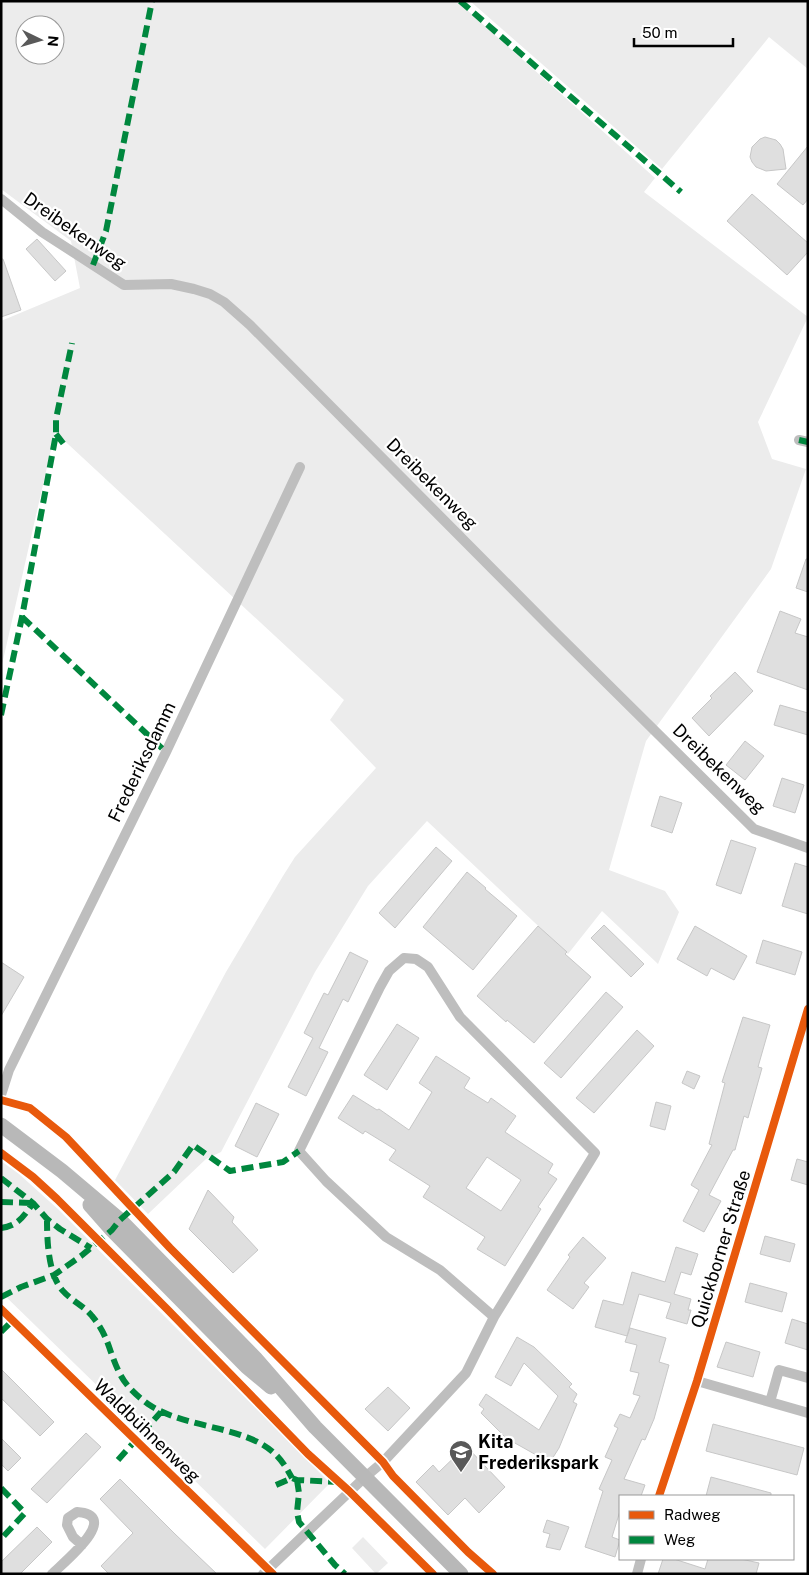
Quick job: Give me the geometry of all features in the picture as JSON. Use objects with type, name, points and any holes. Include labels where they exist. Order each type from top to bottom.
[{"type":"street","name":"Dreibekenweg","points":[[1,199],[42,232],[124,285],[171,284],[210,294],[224,302],[257,331],[551,628],[754,828],[808,848]]},
{"type":"street","name":"Frederiksdamm","points":[[1,1095],[5,1074],[166,752],[300,467]]},
{"type":"street","points":[[263,1574],[383,1462],[466,1373],[494,1317],[595,1153],[460,1017],[428,967],[416,959],[404,958],[389,970],[380,986],[299,1151],[326,1180],[386,1237],[440,1270],[494,1317]]},
{"type":"street","name":"Quickborner Straße","points":[[659,1495],[697,1381],[808,1009]]},
{"type":"street","points":[[1,1124],[62,1171],[112,1230],[206,1326],[247,1367],[299,1411],[461,1574]]},
{"type":"street","points":[[770,1402],[779,1370],[808,1378]]},
{"type":"street","points":[[697,1381],[808,1413]]},
{"type":"street","points":[[52,1574],[82,1545]]},
{"type":"street","points":[[637,1574],[641,1560]]},
{"type":"shaded area","points":[[1,1],[457,1],[655,178],[644,192],[808,317],[758,422],[772,459],[806,469],[771,569],[646,741],[609,870],[665,891],[679,912],[658,964],[602,911],[568,954],[427,821],[368,886],[315,972],[221,1152],[206,1159],[148,1214],[115,1180],[226,972],[295,857],[376,768],[330,720],[344,700],[55,432],[1,669],[1,321],[80,288],[71,241],[1,189]]},
{"type":"shaded area","points":[[470,1],[808,1],[808,69],[769,37],[662,169]]},
{"type":"shaded area","points":[[1,1161],[19,1174],[59,1210],[330,1483],[265,1549],[1,1292]]},
{"type":"shaded area","points":[[363,1537],[388,1563],[376,1574],[352,1548]]},
{"type":"building","points":[[765,137],[776,140],[780,144],[783,149],[786,169],[766,171],[756,167],[752,162],[750,157],[752,147]]},
{"type":"building","points":[[808,146],[808,199],[803,205],[777,184]]},
{"type":"building","points":[[752,194],[808,243],[808,252],[787,275],[727,221]]},
{"type":"building","points":[[37,239],[66,271],[55,281],[26,249]]},
{"type":"building","points":[[1,259],[3,259],[21,310],[1,317]]},
{"type":"building","points":[[806,559],[808,559],[808,592],[796,588]]},
{"type":"building","points":[[780,611],[801,619],[795,633],[808,637],[808,690],[757,672]]},
{"type":"building","points":[[735,672],[753,691],[709,736],[692,718],[712,698],[710,696]]},
{"type":"building","points":[[780,705],[808,713],[808,735],[774,725]]},
{"type":"building","points":[[745,741],[764,756],[745,780],[726,765]]},
{"type":"building","points":[[782,778],[804,785],[795,813],[773,806]]},
{"type":"building","points":[[660,796],[682,803],[672,833],[651,826]]},
{"type":"building","points":[[731,840],[756,848],[741,894],[716,885]]},
{"type":"building","points":[[436,847],[452,861],[395,928],[379,913]]},
{"type":"building","points":[[795,863],[808,867],[808,914],[782,906]]},
{"type":"building","points":[[467,872],[517,916],[473,970],[423,927]]},
{"type":"building","points":[[604,925],[644,964],[631,977],[591,938]]},
{"type":"building","points":[[538,926],[591,977],[534,1043],[507,1020],[506,1022],[477,996]]},
{"type":"building","points":[[695,926],[747,956],[734,980],[711,968],[707,976],[677,959]]},
{"type":"building","points":[[763,940],[802,952],[795,975],[756,963]]},
{"type":"building","points":[[350,952],[368,961],[348,1002],[343,999],[319,1048],[328,1052],[306,1096],[288,1087],[313,1038],[304,1033],[324,993],[328,995]]},
{"type":"building","points":[[1,962],[24,977],[1,1016]]},
{"type":"building","points":[[606,992],[623,1007],[561,1078],[544,1063]]},
{"type":"building","points":[[743,1017],[770,1025],[758,1067],[762,1068],[748,1118],[744,1116],[735,1150],[733,1150],[709,1195],[721,1201],[704,1232],[683,1221],[699,1190],[691,1185],[712,1145],[709,1144],[725,1083],[722,1082]]},
{"type":"building","points":[[397,1024],[419,1038],[387,1090],[364,1075]]},
{"type":"building","points":[[637,1030],[654,1046],[594,1113],[576,1098]]},
{"type":"building","points":[[436,1056],[470,1078],[464,1088],[488,1103],[491,1098],[516,1116],[505,1132],[553,1164],[548,1173],[557,1179],[538,1207],[541,1209],[505,1266],[477,1249],[485,1237],[423,1197],[430,1186],[389,1160],[396,1150],[365,1131],[363,1134],[338,1118],[353,1095],[377,1110],[379,1109],[409,1130],[432,1092],[419,1083]],"holes":[[[487,1157],[521,1180],[501,1211],[466,1188]]]},
{"type":"building","points":[[687,1071],[700,1076],[694,1089],[682,1083]]},
{"type":"building","points":[[656,1102],[671,1106],[665,1130],[650,1126]]},
{"type":"building","points":[[256,1103],[279,1114],[257,1157],[235,1146]]},
{"type":"building","points":[[797,1159],[808,1162],[808,1185],[791,1180]]},
{"type":"building","points":[[208,1190],[234,1217],[232,1222],[258,1250],[233,1273],[189,1229]]},
{"type":"building","points":[[765,1236],[795,1244],[790,1262],[760,1254]]},
{"type":"building","points":[[583,1237],[606,1258],[584,1283],[589,1287],[573,1309],[547,1290],[570,1257],[568,1255]]},
{"type":"building","points":[[676,1247],[698,1254],[691,1275],[681,1272],[674,1294],[691,1299],[688,1310],[691,1310],[687,1324],[666,1318],[671,1303],[639,1294],[627,1336],[595,1327],[603,1300],[623,1305],[632,1272],[665,1282]]},
{"type":"building","points":[[750,1283],[787,1293],[782,1312],[745,1302]]},
{"type":"building","points":[[792,1319],[808,1324],[808,1350],[785,1343]]},
{"type":"building","points":[[630,1328],[666,1338],[659,1362],[669,1365],[654,1419],[645,1440],[642,1439],[624,1479],[645,1485],[641,1495],[619,1495],[619,1514],[612,1537],[619,1540],[615,1557],[585,1547],[603,1491],[599,1489],[612,1460],[605,1457],[618,1428],[614,1426],[620,1414],[630,1418],[640,1396],[633,1394],[639,1373],[630,1371],[637,1345],[625,1342]]},
{"type":"building","points":[[517,1337],[534,1347],[572,1384],[569,1387],[577,1394],[573,1402],[577,1404],[559,1448],[552,1459],[540,1453],[538,1456],[506,1438],[481,1413],[484,1409],[479,1405],[486,1394],[539,1430],[558,1396],[524,1363],[511,1386],[495,1377]]},
{"type":"building","points":[[726,1342],[760,1352],[753,1377],[717,1367]]},
{"type":"building","points":[[1,1369],[54,1422],[40,1436],[1,1398]]},
{"type":"building","points":[[388,1387],[410,1408],[388,1431],[365,1409]]},
{"type":"building","points":[[713,1424],[804,1448],[797,1475],[706,1451]]},
{"type":"building","points":[[86,1433],[101,1447],[47,1503],[31,1489]]},
{"type":"building","points":[[1,1438],[21,1458],[8,1471],[1,1464]]},
{"type":"building","points":[[466,1446],[505,1487],[479,1513],[465,1498],[448,1515],[416,1482],[433,1465],[439,1472]]},
{"type":"building","points":[[711,1477],[771,1493],[771,1495],[706,1495]]},
{"type":"building","points":[[120,1479],[217,1574],[109,1574],[101,1566],[133,1533],[100,1499]]},
{"type":"building","points":[[547,1520],[569,1527],[560,1550],[546,1547],[550,1534],[543,1532]]},
{"type":"building","points":[[37,1527],[52,1542],[20,1574],[1,1574],[1,1562]]},
{"type":"building","points":[[663,1560],[677,1560],[705,1569],[708,1560],[746,1560],[759,1563],[756,1574],[658,1574]]},
{"type":"marked path","points":[[93,265],[106,231],[152,1]]},
{"type":"marked path","points":[[460,1],[681,192]]},
{"type":"marked path","points":[[1,715],[22,617],[56,434],[56,419],[72,343]]},
{"type":"marked path","points":[[56,434],[66,447]]},
{"type":"marked path","points":[[799,440],[808,442]]},
{"type":"marked path","points":[[22,617],[166,752]]},
{"type":"marked path","points":[[1,1297],[21,1287],[54,1275],[81,1256],[174,1172],[193,1145],[230,1171],[283,1162],[299,1151]]},
{"type":"marked path","points":[[1,1178],[33,1203],[47,1219],[91,1248]]},
{"type":"marked path","points":[[1,1202],[33,1203]]},
{"type":"marked path","points":[[1,1228],[16,1223],[33,1203]]},
{"type":"marked path","points":[[47,1219],[49,1257],[54,1276],[63,1291],[89,1312],[98,1323],[125,1383],[140,1398],[163,1412],[246,1437],[261,1444],[274,1453],[292,1478]]},
{"type":"marked path","points":[[1,1332],[13,1320]]},
{"type":"marked path","points":[[118,1460],[161,1412]]},
{"type":"marked path","points":[[276,1485],[292,1478],[297,1480],[339,1482]]},
{"type":"marked path","points":[[297,1480],[299,1493],[297,1512],[299,1522],[335,1565],[345,1574]]},
{"type":"marked path","points":[[1,1488],[25,1513],[1,1539]]},
{"type":"cycle path","points":[[659,1495],[697,1381],[808,1009]]},
{"type":"cycle path","points":[[1,1100],[30,1108],[66,1137],[170,1248],[383,1462],[393,1476],[468,1552],[493,1574]]},
{"type":"cycle path","points":[[1,1153],[33,1177],[57,1199],[308,1454],[349,1491],[433,1574]]},
{"type":"cycle path","name":"Waldbühnenweg","points":[[1,1309],[273,1574]]},
{"type":"place","name":"Kita Frederikspark","points":[[461,1473]]}]
